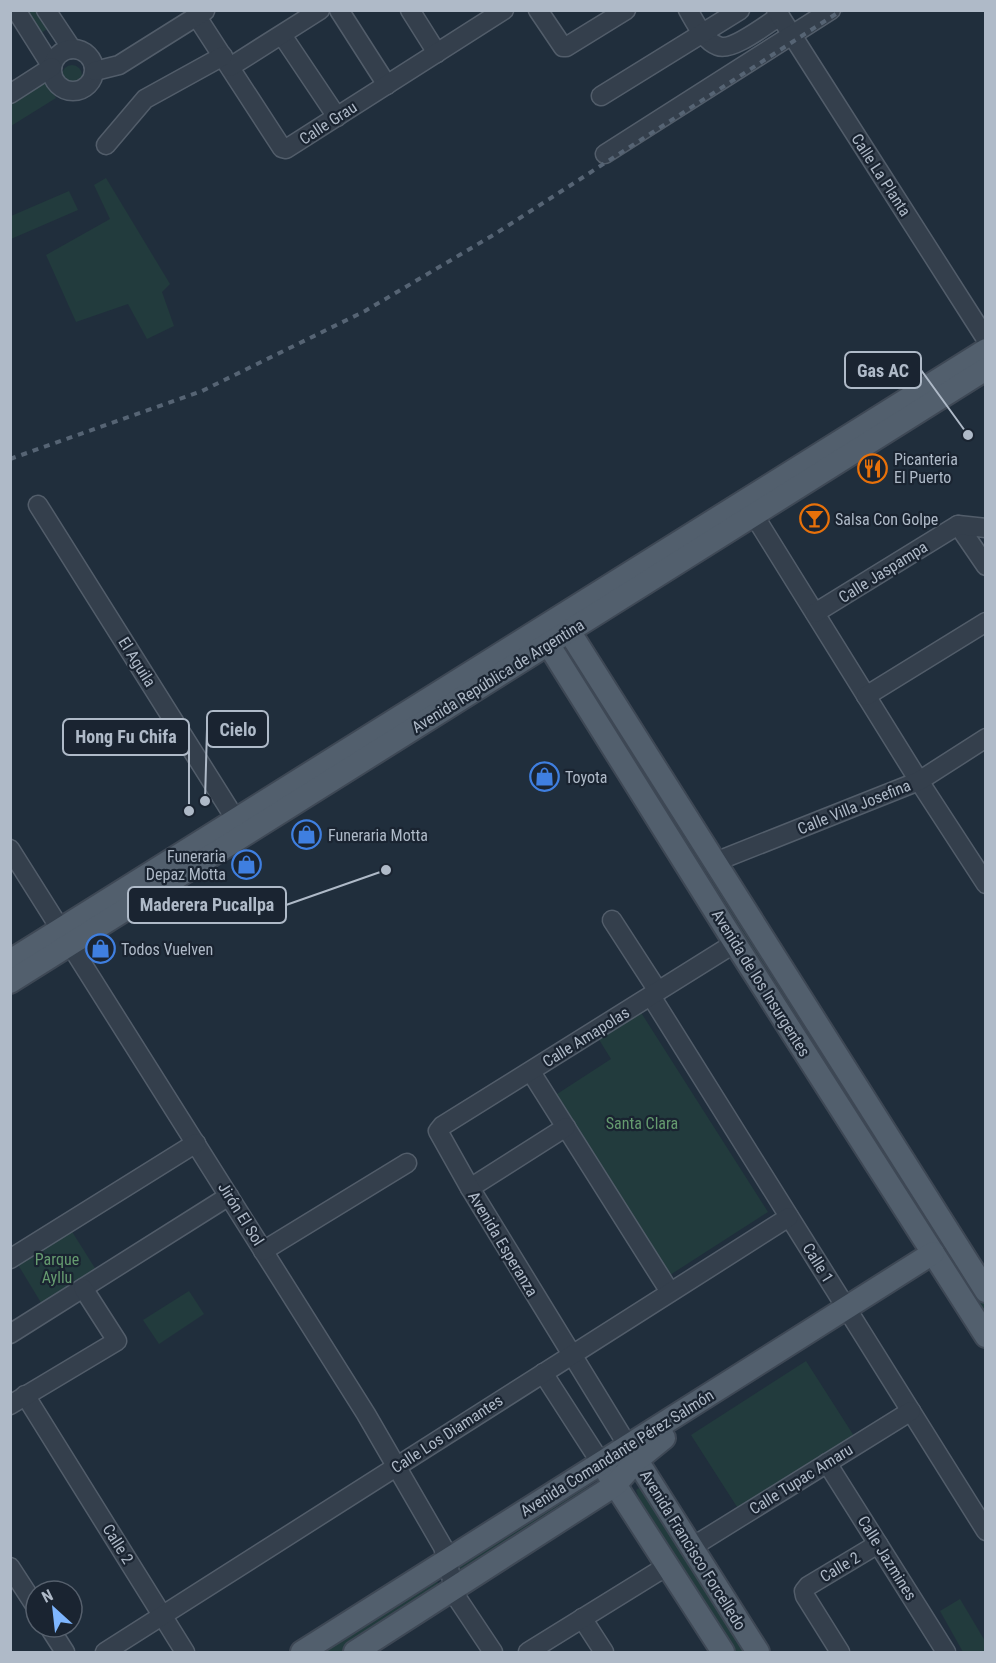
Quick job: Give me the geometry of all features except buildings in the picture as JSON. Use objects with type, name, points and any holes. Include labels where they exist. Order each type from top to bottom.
[{"type":"main road","name":"Avenida República de Argentina","points":[[10,961],[66,937],[749,508],[986,350]]},
{"type":"main road","name":"Avenida República de Argentina","points":[[749,508],[986,369]]},
{"type":"main road","name":"Avenida de los Insurgentes","points":[[564,624],[986,1291]]},
{"type":"main road","name":"Avenida República de Argentina","points":[[10,982],[66,937],[236,820],[544,637]]},
{"type":"main road","name":"Avenida de los Insurgentes","points":[[544,637],[735,943],[986,1336]]},
{"type":"main road","name":"Avenida Comandante Pérez Salmón","points":[[302,1653],[601,1463],[632,1453],[669,1434],[850,1313],[936,1259]]},
{"type":"main road","name":"Avenida Comandante Pérez Salmón","points":[[355,1653],[615,1485],[632,1453]]},
{"type":"main road","name":"Avenida Francisco Forcelledo","points":[[632,1453],[758,1653]]},
{"type":"main road","name":"Avenida Francisco Forcelledo","points":[[601,1463],[723,1653]]},
{"type":"street","points":[[10,94],[52,67],[59,54],[72,49],[79,50],[91,58],[95,71],[93,78],[85,88],[72,91],[61,87],[54,78],[52,67],[16,10]]},
{"type":"street","points":[[46,10],[72,49]]},
{"type":"street","points":[[106,145],[145,99],[282,34],[320,10]]},
{"type":"street","points":[[339,10],[387,85]]},
{"type":"street","points":[[410,10],[437,53]]},
{"type":"street","name":"Calle Grau","points":[[201,14],[226,62],[282,148],[285,149],[504,10]]},
{"type":"street","points":[[538,10],[563,47],[626,10]]},
{"type":"street","points":[[688,10],[703,34],[716,46],[724,47],[737,43],[778,13]]},
{"type":"street","points":[[601,96],[740,10]]},
{"type":"street","points":[[605,154],[831,10]]},
{"type":"street","name":"Calle La Planta","points":[[778,13],[986,339]]},
{"type":"street","points":[[95,71],[120,65],[201,14]]},
{"type":"street","points":[[282,34],[337,117]]},
{"type":"street","name":"El Aguila","points":[[38,505],[236,820]]},
{"type":"street","points":[[749,508],[986,884]]},
{"type":"street","points":[[958,525],[986,528]]},
{"type":"street","points":[[958,525],[986,566]]},
{"type":"street","name":"Calle Jaspampa","points":[[814,613],[958,525]]},
{"type":"street","points":[[866,696],[986,622]]},
{"type":"street","name":"Calle Villa Josefina","points":[[715,862],[919,781],[986,738]]},
{"type":"street","name":"Jirón El Sol","points":[[10,849],[366,1414],[443,1547],[458,1598],[493,1653]]},
{"type":"street","name":"Calle 1","points":[[612,920],[789,1217],[986,1531]]},
{"type":"street","name":"Calle Amapolas","points":[[438,1131],[442,1126],[735,943]]},
{"type":"street","points":[[531,1072],[670,1292]]},
{"type":"street","points":[[470,1188],[566,1128]]},
{"type":"street","name":"Avenida Esperanza","points":[[438,1131],[571,1355]]},
{"type":"street","points":[[10,1259],[196,1143]]},
{"type":"street","points":[[263,1251],[407,1163]]},
{"type":"street","points":[[10,1334],[229,1196]]},
{"type":"street","name":"Calle Los Diamantes","points":[[105,1653],[789,1217]]},
{"type":"street","points":[[18,1400],[117,1341],[83,1288]]},
{"type":"street","name":"Avenida Francisco Forcelledo","points":[[571,1355],[632,1453]]},
{"type":"street","name":"Avenida Francisco Forcelledo","points":[[543,1373],[601,1463]]},
{"type":"street","name":"Calle 2","points":[[18,1400],[51,1436],[185,1653]]},
{"type":"street","name":"Calle Tupac Amaru","points":[[692,1547],[911,1411]]},
{"type":"street","name":"Calle Jazmines","points":[[827,1463],[946,1653]]},
{"type":"street","name":"Calle 2","points":[[840,1653],[804,1591],[808,1586],[878,1544]]},
{"type":"street","points":[[528,1653],[667,1566]]},
{"type":"street","points":[[10,1567],[16,1589]]},
{"type":"street","points":[[582,1618],[604,1653]]},
{"type":"street","points":[[56,1639],[65,1653]]},
{"type":"green space","points":[[23,11],[43,11],[53,25],[40,34]]},
{"type":"green space","points":[[68,65],[76,65],[82,71],[82,79],[76,85],[68,85],[62,79],[62,71]]},
{"type":"green space","points":[[45,80],[56,98],[11,126],[11,104]]},
{"type":"green space","points":[[106,178],[170,284],[162,292],[174,326],[147,339],[128,304],[76,322],[46,255],[110,219],[94,185]]},
{"type":"green space","points":[[69,191],[78,210],[11,239],[11,216]]},
{"type":"green space","points":[[587,674],[711,872],[704,875],[578,678]]},
{"type":"green space","points":[[714,874],[985,1303],[985,1322],[706,879]]},
{"type":"green space","name":"Santa Clara","points":[[640,1011],[768,1212],[670,1275],[554,1096],[611,1059],[598,1038]]},
{"type":"green space","name":"Parque Ayllu","points":[[71,1230],[98,1273],[43,1306],[17,1263]]},
{"type":"green space","points":[[189,1291],[204,1314],[159,1344],[143,1320]]},
{"type":"green space","points":[[806,1361],[854,1436],[739,1510],[691,1435]]},
{"type":"green space","points":[[582,1480],[594,1496],[464,1576],[456,1561]]},
{"type":"green space","points":[[640,1487],[755,1652],[736,1652],[640,1501],[636,1490]]},
{"type":"green space","points":[[435,1581],[442,1585],[352,1652],[317,1652]]},
{"type":"green space","points":[[960,1599],[985,1641],[985,1652],[963,1652],[940,1611]]},
{"type":"railway","points":[[10,459],[202,391],[365,311],[495,234],[842,10]]},
{"type":"place","name":"Gas AC","points":[[968,435]]},
{"type":"place","name":"Picanteria El Puerto","points":[[873,468]]},
{"type":"place","name":"Salsa Con Golpe","points":[[814,519]]},
{"type":"place","name":"Toyota","points":[[544,777]]},
{"type":"place","name":"Cielo","points":[[205,801]]},
{"type":"place","name":"Hong Fu Chifa","points":[[189,811]]},
{"type":"place","name":"Funeraria Motta","points":[[307,835]]},
{"type":"place","name":"Funeraria Depaz Motta","points":[[247,865]]},
{"type":"place","name":"Maderera Pucallpa","points":[[386,870]]},
{"type":"place","name":"Todos Vuelven","points":[[100,949]]}]
